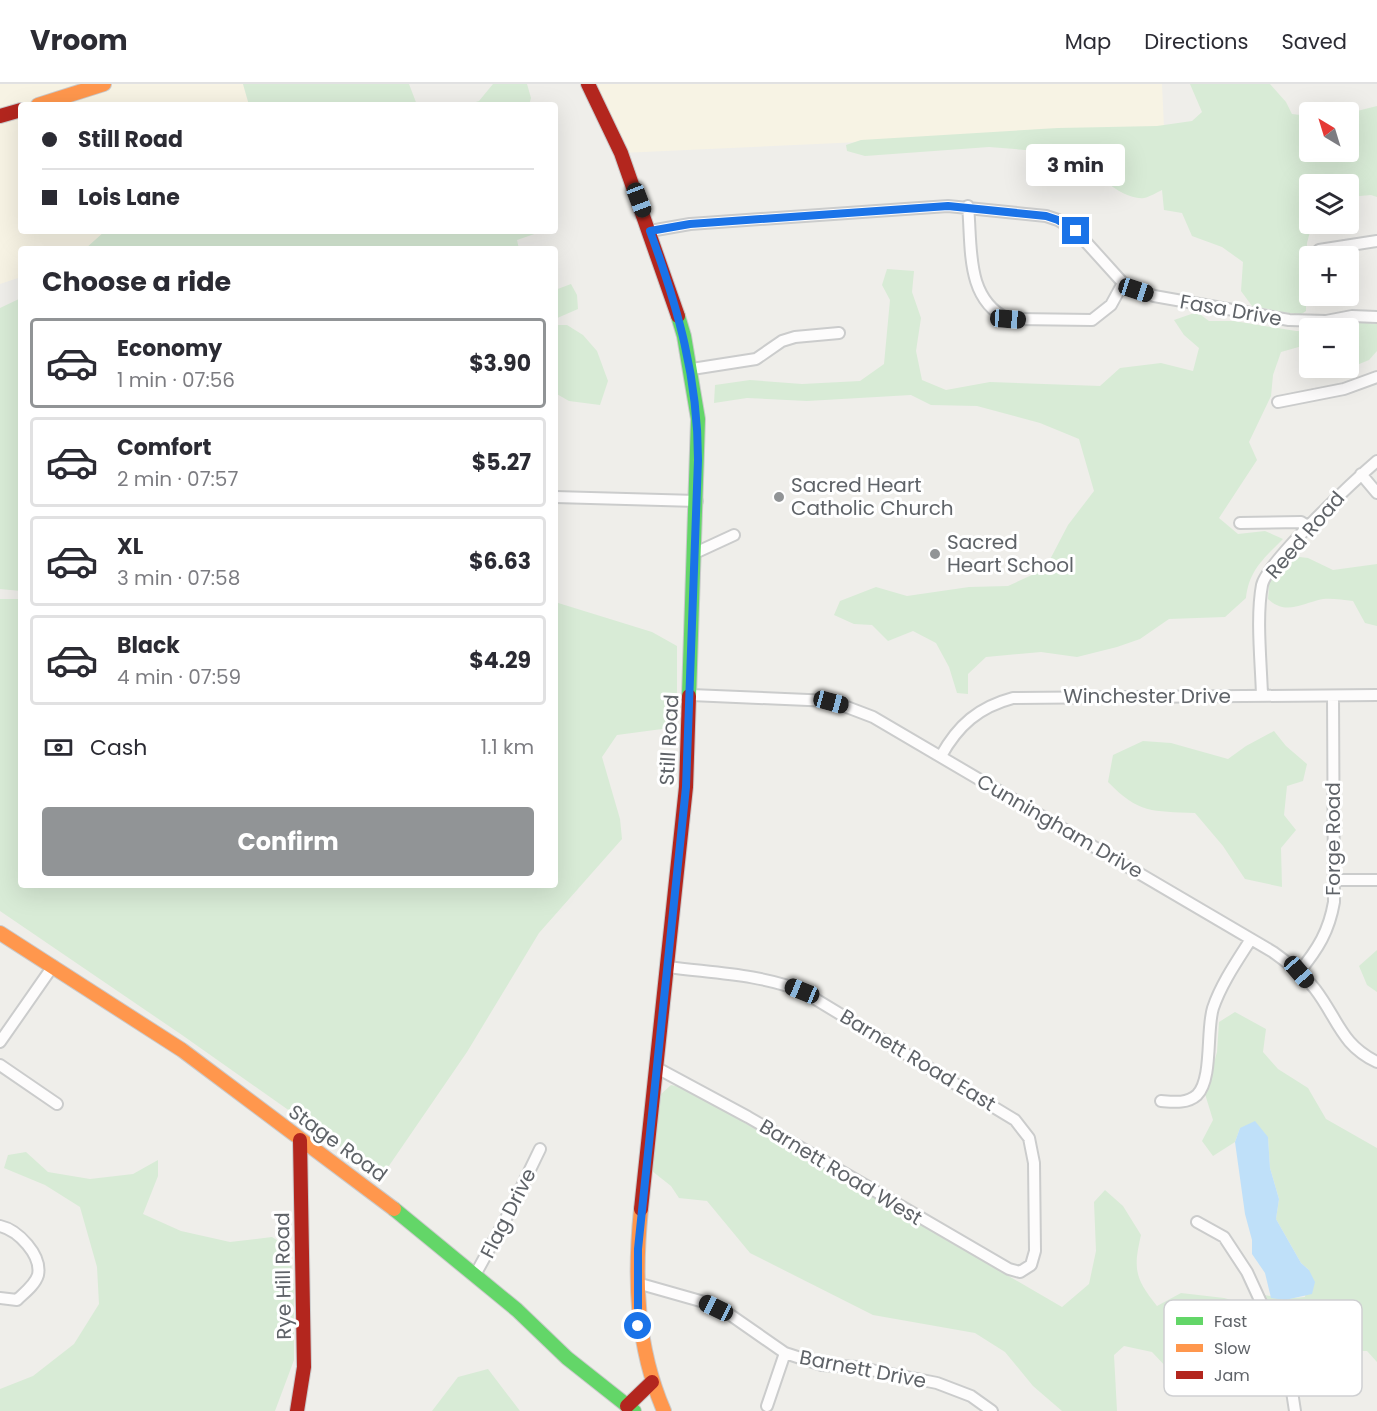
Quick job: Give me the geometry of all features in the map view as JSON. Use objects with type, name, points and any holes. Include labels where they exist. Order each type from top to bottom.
[{"type":"main road","points":[[47,102],[104,84]]},
{"type":"main road","name":"Still Road","points":[[588,84],[621,153],[650,231],[684,336],[692,369],[698,419],[691,695],[686,787],[636,1283],[638,1326],[652,1382],[664,1411]]},
{"type":"main road","points":[[0,116],[18,111]]},
{"type":"main road","name":"Stage Road","points":[[0,933],[182,1050],[300,1140],[367,1186],[517,1310],[567,1358],[630,1409]]},
{"type":"main road","name":"Rye Hill Road","points":[[297,1411],[304,1366],[300,1140]]},
{"type":"main road","points":[[630,1409],[652,1382]]},
{"type":"street","points":[[650,231],[690,224],[968,206],[1058,220],[1076,231],[1123,283],[1111,305],[1092,320],[1008,319],[996,314],[985,303],[976,283],[968,206]]},
{"type":"street","points":[[1345,246],[1377,241]]},
{"type":"street","name":"Fasa Drive","points":[[1123,283],[1154,296],[1289,320],[1326,321],[1352,316],[1377,317]]},
{"type":"street","points":[[692,369],[756,359],[782,341],[795,337],[839,333]]},
{"type":"street","points":[[1278,402],[1344,389],[1377,377]]},
{"type":"street","name":"Reed Road","points":[[1262,695],[1262,585],[1270,569],[1361,474],[1377,461]]},
{"type":"street","points":[[1361,474],[1377,493]]},
{"type":"street","points":[[558,497],[697,501]]},
{"type":"street","points":[[1240,523],[1301,522],[1309,527]]},
{"type":"street","points":[[695,553],[734,535]]},
{"type":"street","name":"Cunningham Drive","points":[[691,695],[831,702],[873,717],[1251,939],[1299,972],[1316,990],[1347,1041],[1360,1054],[1377,1062]]},
{"type":"street","name":"Winchester Drive","points":[[941,756],[960,727],[975,713],[995,703],[1013,698],[1377,695]]},
{"type":"street","name":"Forge Road","points":[[1299,972],[1319,949],[1326,934],[1334,902],[1333,696]]},
{"type":"street","points":[[1334,880],[1377,880]]},
{"type":"street","points":[[1161,1101],[1185,1101],[1195,1097],[1200,1091],[1204,1079],[1213,1010],[1229,975],[1251,939]]},
{"type":"street","points":[[0,1042],[53,966]]},
{"type":"street","name":"Barnett Road East","points":[[668,967],[773,981],[802,991],[1015,1120],[1029,1138],[1034,1162],[1035,1251],[1031,1265],[1026,1270]]},
{"type":"street","points":[[0,1065],[57,1104]]},
{"type":"street","name":"Barnett Road West","points":[[657,1068],[748,1117],[1009,1269],[1026,1270]]},
{"type":"street","name":"Flag Drive","points":[[475,1275],[540,1149]]},
{"type":"street","points":[[1197,1222],[1224,1237],[1247,1272],[1260,1300]]},
{"type":"street","points":[[0,1226],[17,1235],[36,1259],[38,1274],[27,1291],[16,1300],[0,1298]]},
{"type":"street","name":"Barnett Drive","points":[[636,1283],[704,1302],[729,1314],[785,1353],[822,1365],[856,1367],[937,1383],[971,1396],[992,1411]]},
{"type":"street","points":[[767,1406],[785,1353]]},
{"type":"street","points":[[1293,1396],[1295,1411]]},
{"type":"shaded area","points":[[0,84],[243,84],[248,102],[18,102],[18,234],[142,234],[112,246],[18,246],[18,278],[0,284]]},
{"type":"shaded area","points":[[588,84],[1162,84],[1164,128],[621,153]]},
{"type":"green space","points":[[243,84],[409,84],[416,102],[248,102]]},
{"type":"green space","points":[[493,84],[527,84],[531,98],[530,102],[476,102]]},
{"type":"green space","points":[[1190,84],[1270,84],[1286,102],[1292,114],[1299,115],[1299,162],[1359,162],[1359,110],[1377,106],[1377,197],[1359,196],[1359,174],[1299,174],[1299,234],[1309,234],[1307,246],[1299,246],[1299,306],[1306,306],[1306,311],[1300,315],[1252,306],[1241,291],[1243,262],[1222,247],[1192,236],[1182,213],[1164,210],[1162,190],[1151,196],[1135,198],[1106,182],[1075,154],[989,147],[865,156],[847,151],[846,145],[861,140],[1058,128],[1157,126],[1192,121],[1202,112]]},
{"type":"green space","points":[[102,234],[534,234],[517,240],[518,246],[88,246]]},
{"type":"green space","points":[[887,269],[914,271],[912,292],[921,318],[916,351],[922,380],[946,390],[990,382],[1100,386],[1120,368],[1161,363],[1193,371],[1199,348],[1184,335],[1174,320],[1197,312],[1209,321],[1234,321],[1299,331],[1299,347],[1281,352],[1273,375],[1271,396],[1249,442],[1257,460],[1219,518],[1238,534],[1265,531],[1283,539],[1254,572],[1246,598],[1225,617],[1169,619],[1140,639],[1077,657],[1041,652],[986,657],[968,674],[968,694],[957,693],[949,667],[936,643],[913,631],[888,641],[872,625],[854,624],[834,615],[840,601],[876,587],[907,596],[969,587],[1008,586],[1045,569],[1068,525],[1094,491],[1079,439],[1040,423],[977,406],[931,405],[911,395],[807,401],[747,398],[714,403],[715,385],[750,380],[802,384],[860,381],[884,364],[890,300],[882,285]]},
{"type":"green space","points":[[571,284],[577,295],[578,309],[558,318],[558,289]]},
{"type":"green space","points":[[18,299],[18,591],[0,589],[0,308]]},
{"type":"green space","points":[[1359,322],[1377,324],[1377,351],[1369,360],[1359,364]]},
{"type":"green space","points":[[558,325],[567,325],[583,335],[597,351],[608,381],[600,405],[569,401],[558,395]]},
{"type":"green space","points":[[1291,556],[1308,558],[1333,570],[1377,564],[1377,626],[1365,623],[1353,601],[1323,599],[1288,608],[1281,607],[1268,599],[1270,574]]},
{"type":"green space","points":[[0,599],[18,599],[18,888],[558,888],[558,603],[652,632],[677,646],[677,727],[617,735],[602,757],[620,819],[622,839],[539,933],[467,1052],[382,1176],[182,1035],[0,911]]},
{"type":"green space","points":[[1274,731],[1286,746],[1307,764],[1303,781],[1287,786],[1284,815],[1296,830],[1281,848],[1282,887],[1245,879],[1223,846],[1195,813],[1147,809],[1129,800],[1108,782],[1113,755],[1143,741],[1171,743],[1228,759]]},
{"type":"green space","points":[[1377,950],[1377,992],[1367,985],[1359,966]]},
{"type":"green space","points":[[1235,1012],[1266,1029],[1263,1052],[1278,1069],[1308,1088],[1326,1119],[1377,1148],[1377,1362],[1367,1351],[1362,1351],[1362,1300],[1263,1300],[1260,1294],[1283,1299],[1305,1297],[1309,1270],[1301,1263],[1276,1219],[1279,1199],[1270,1168],[1268,1137],[1240,1128],[1235,1142],[1213,1156],[1202,1141],[1213,1120],[1205,1094],[1217,1052],[1219,1022]]},
{"type":"green space","points":[[671,1085],[685,1088],[1062,1307],[1089,1284],[1096,1251],[1094,1202],[1105,1190],[1123,1206],[1141,1235],[1137,1265],[1144,1288],[1157,1306],[1164,1302],[1164,1365],[1152,1352],[1124,1346],[1114,1355],[1117,1411],[1062,1411],[1033,1386],[1005,1352],[975,1333],[873,1315],[750,1253],[707,1201],[679,1198],[671,1186],[652,1171],[660,1095]]},
{"type":"green space","points":[[26,1152],[48,1172],[90,1179],[133,1174],[158,1160],[158,1176],[143,1214],[181,1231],[230,1242],[272,1237],[289,1248],[294,1286],[294,1360],[275,1411],[0,1411],[0,1389],[33,1376],[74,1344],[99,1304],[97,1267],[80,1207],[45,1185],[4,1168],[8,1155]]},
{"type":"green space","points":[[1181,1293],[1231,1300],[1168,1300]]},
{"type":"green space","points":[[488,1369],[520,1411],[432,1411],[458,1377]]},
{"type":"water","points":[[1255,1121],[1268,1137],[1270,1168],[1279,1199],[1276,1219],[1301,1263],[1309,1270],[1315,1282],[1312,1294],[1285,1300],[1271,1298],[1265,1273],[1252,1254],[1252,1240],[1245,1214],[1235,1142],[1240,1128]]},
{"type":"traffic: fast","points":[[678,316],[684,336],[698,419],[689,696]]},
{"type":"traffic: fast","points":[[394,1209],[517,1310],[567,1358],[634,1411]]},
{"type":"traffic: slow","points":[[47,102],[104,84]]},
{"type":"traffic: slow","points":[[0,933],[182,1050],[394,1209]]},
{"type":"traffic: slow","points":[[641,1209],[638,1261],[639,1312],[648,1362],[664,1411]]},
{"type":"traffic: jam","points":[[588,84],[621,153],[678,316]]},
{"type":"traffic: jam","points":[[0,116],[18,111]]},
{"type":"traffic: jam","points":[[641,1209],[686,787],[689,696]]},
{"type":"traffic: jam","points":[[297,1411],[304,1367],[300,1140]]},
{"type":"traffic: jam","points":[[627,1406],[652,1382]]},
{"type":"place","name":"Sacred Heart Catholic Church","points":[[779,497]]},
{"type":"place","name":"Sacred Heart School","points":[[935,554]]},
{"type":"route","points":[[638,1326],[636,1295],[638,1249],[686,787],[698,460],[698,419],[692,369],[684,336],[650,231],[690,224],[948,206],[968,206],[1046,216],[1076,231]]}]
